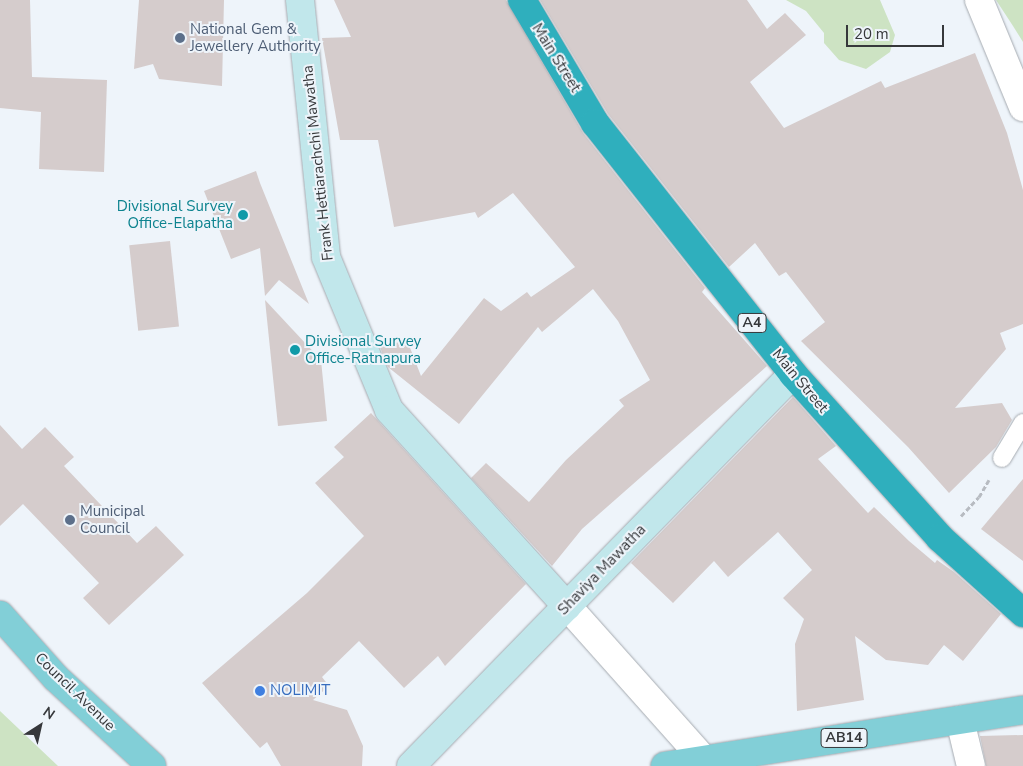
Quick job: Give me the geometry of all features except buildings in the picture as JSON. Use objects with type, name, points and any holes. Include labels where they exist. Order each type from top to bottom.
[{"type":"highway","name":"Main Street","points":[[522,0],[596,123],[792,374],[940,538],[1023,613]]},
{"type":"main road","name":"Council Avenue","points":[[0,615],[56,678],[152,766]]},
{"type":"main road","name":"AB14","points":[[665,766],[1023,710]]},
{"type":"street","name":"Frank Hettiarachchi Mawatha","points":[[300,0],[326,257],[389,410],[567,606]]},
{"type":"street","points":[[979,0],[1023,107]]},
{"type":"street","name":"Shaviya Mawatha","points":[[411,766],[792,374]]},
{"type":"street","points":[[567,606],[704,760]]},
{"type":"street","points":[[960,720],[972,766]]},
{"type":"lane","points":[[1002,458],[1023,423]]},
{"type":"path","points":[[940,538],[979,497],[1002,458]]},
{"type":"green space","points":[[786,0],[880,0],[895,35],[890,52],[866,69],[839,60],[824,43],[824,33],[806,11]]},
{"type":"green space","points":[[996,0],[1023,0],[1023,42],[1013,26]]},
{"type":"green space","points":[[0,711],[58,766],[0,766]]},
{"type":"place","name":"National Gem & Jewellery Authority","points":[[180,38]]},
{"type":"place","name":"Divisional Survey Office-Elapatha","points":[[243,215]]},
{"type":"place","name":"Divisional Survey Office-Ratnapura","points":[[295,350]]},
{"type":"place","name":"Municipal Council","points":[[70,520]]},
{"type":"place","name":"NOLIMIT","points":[[260,691]]}]
